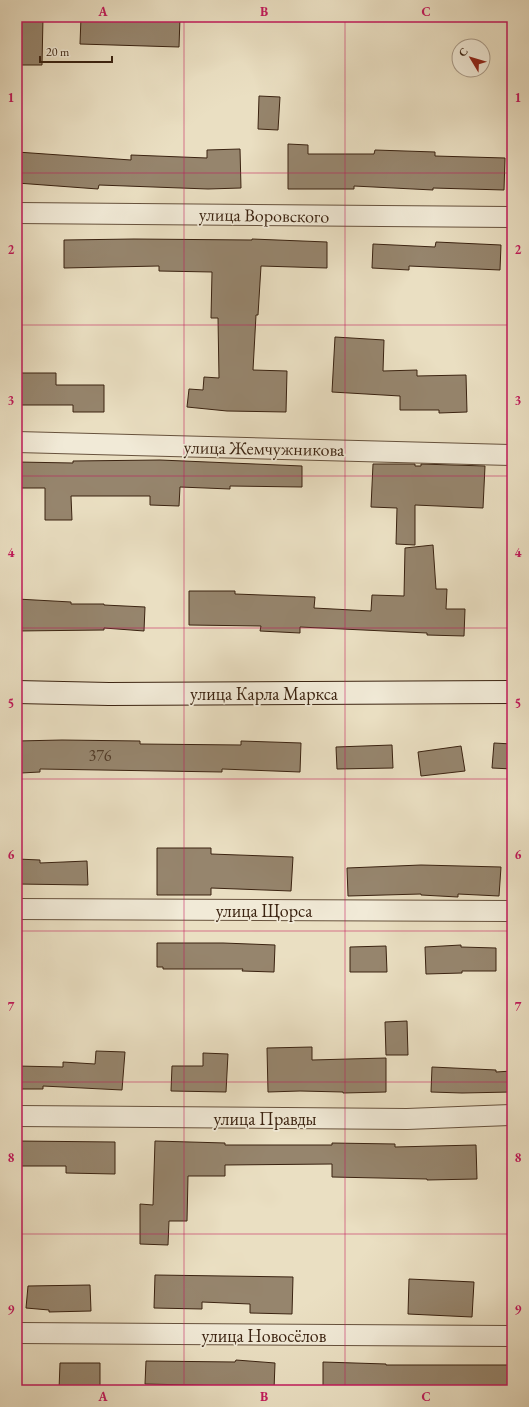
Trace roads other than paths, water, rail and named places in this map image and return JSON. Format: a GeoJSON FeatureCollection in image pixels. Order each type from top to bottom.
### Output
{"type":"FeatureCollection","features":[{"type":"Feature","properties":{"kind":"main road","name":"улица Карла Маркса"},"geometry":{"type":"LineString","coordinates":[[17,692],[117,694],[512,692]]}},
{"type":"Feature","properties":{"kind":"street","name":"улица Воровского"},"geometry":{"type":"LineString","coordinates":[[17,213],[512,217]]}},
{"type":"Feature","properties":{"kind":"street","name":"улица Жемчужникова"},"geometry":{"type":"LineString","coordinates":[[17,442],[512,455]]}},
{"type":"Feature","properties":{"kind":"street","name":"улица Щорса"},"geometry":{"type":"LineString","coordinates":[[17,909],[512,911]]}},
{"type":"Feature","properties":{"kind":"street","name":"улица Правды"},"geometry":{"type":"LineString","coordinates":[[17,1116],[407,1118],[512,1115]]}},
{"type":"Feature","properties":{"kind":"street","name":"улица Новосёлов"},"geometry":{"type":"LineString","coordinates":[[17,1334],[512,1336]]}}]}
